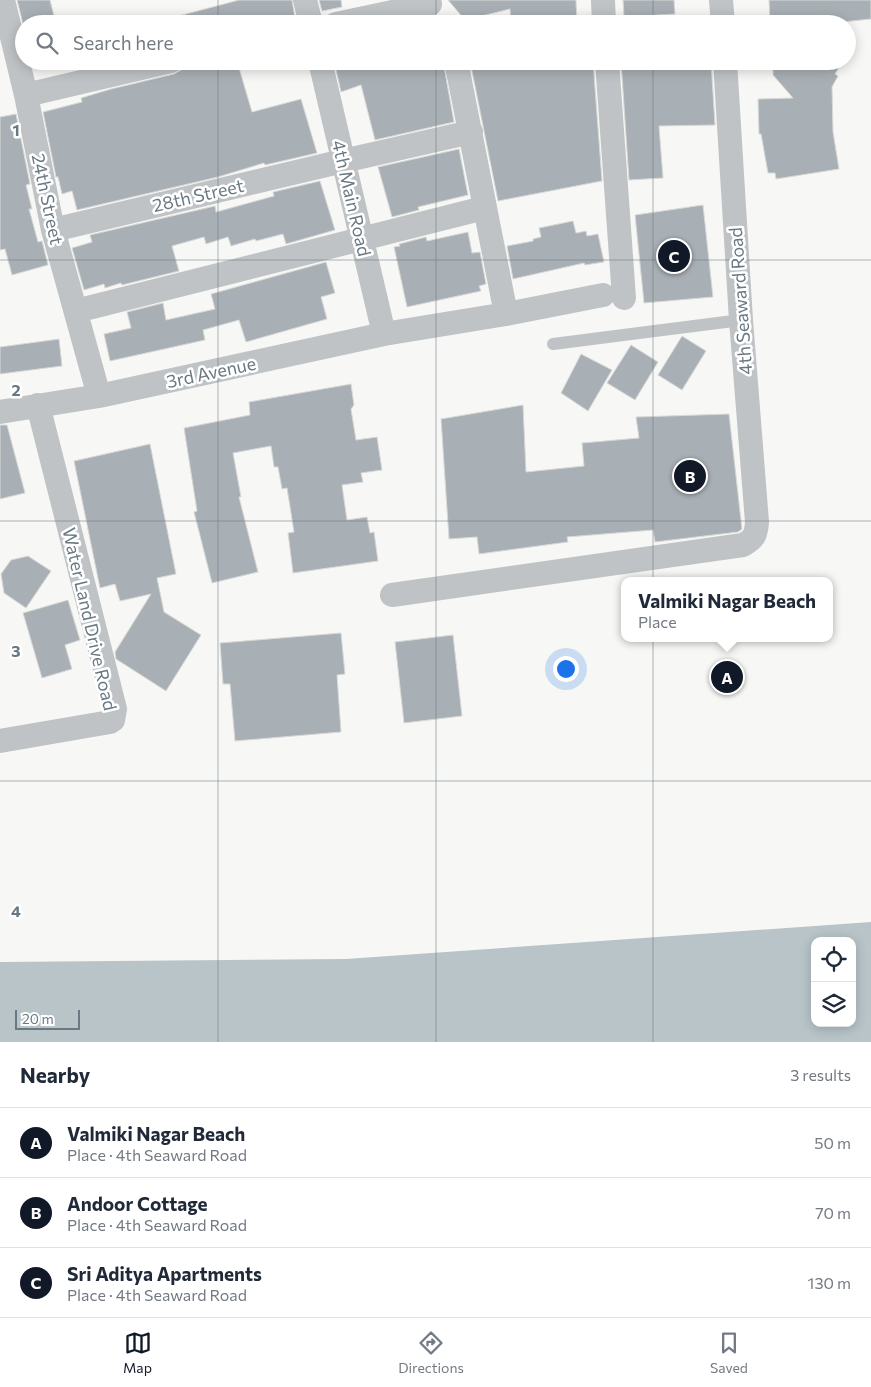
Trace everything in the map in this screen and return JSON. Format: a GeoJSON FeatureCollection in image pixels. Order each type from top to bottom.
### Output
{"type":"FeatureCollection","features":[{"type":"Feature","properties":{"kind":"street","name":"24th Street"},"geometry":{"type":"LineString","coordinates":[[2,0],[15,51]]}},
{"type":"Feature","properties":{"kind":"street"},"geometry":{"type":"LineString","coordinates":[[305,0],[309,15]]}},
{"type":"Feature","properties":{"kind":"street"},"geometry":{"type":"LineString","coordinates":[[603,0],[604,15]]}},
{"type":"Feature","properties":{"kind":"street"},"geometry":{"type":"LineString","coordinates":[[721,0],[722,15]]}},
{"type":"Feature","properties":{"kind":"street"},"geometry":{"type":"LineString","coordinates":[[378,15],[430,4]]}},
{"type":"Feature","properties":{"kind":"street","name":"24th Street"},"geometry":{"type":"LineString","coordinates":[[20,70],[53,230],[98,396]]}},
{"type":"Feature","properties":{"kind":"street"},"geometry":{"type":"LineString","coordinates":[[26,94],[131,70]]}},
{"type":"Feature","properties":{"kind":"street","name":"4th Main Road"},"geometry":{"type":"LineString","coordinates":[[322,70],[384,334]]}},
{"type":"Feature","properties":{"kind":"street"},"geometry":{"type":"LineString","coordinates":[[458,70],[506,314]]}},
{"type":"Feature","properties":{"kind":"street","name":"3rd Avenue"},"geometry":{"type":"LineString","coordinates":[[0,412],[98,396],[384,334],[614,296],[607,70]]}},
{"type":"Feature","properties":{"kind":"street","name":"4th Seaward Road"},"geometry":{"type":"LineString","coordinates":[[392,595],[743,545],[752,540],[756,533],[757,522],[741,320],[726,70]]}},
{"type":"Feature","properties":{"kind":"street","name":"28th Street"},"geometry":{"type":"LineString","coordinates":[[53,230],[343,160],[471,132]]}},
{"type":"Feature","properties":{"kind":"street"},"geometry":{"type":"LineString","coordinates":[[76,312],[484,208]]}},
{"type":"Feature","properties":{"kind":"street","name":"Water Land Drive Road"},"geometry":{"type":"LineString","coordinates":[[0,741],[110,722],[115,716],[115,709],[38,406]]}},
{"type":"Feature","properties":{"kind":"lane"},"geometry":{"type":"LineString","coordinates":[[552,344],[741,320]]}},
{"type":"Feature","properties":{"kind":"shaded area"},"geometry":{"type":"Polygon","coordinates":[[[871,922],[871,1042],[0,1042],[0,962],[346,959],[871,922]]]}},
{"type":"Feature","properties":{"kind":"building"},"geometry":{"type":"Polygon","coordinates":[[[17,0],[50,0],[54,15],[21,15],[17,0]]]}},
{"type":"Feature","properties":{"kind":"building"},"geometry":{"type":"Polygon","coordinates":[[[239,0],[292,0],[294,15],[182,15],[239,0]]]}},
{"type":"Feature","properties":{"kind":"building"},"geometry":{"type":"Polygon","coordinates":[[[319,0],[341,0],[342,7],[322,11],[319,0]]]}},
{"type":"Feature","properties":{"kind":"building"},"geometry":{"type":"Polygon","coordinates":[[[448,0],[576,0],[577,15],[510,15],[510,9],[485,15],[461,15],[448,0]]]}},
{"type":"Feature","properties":{"kind":"building"},"geometry":{"type":"Polygon","coordinates":[[[623,0],[674,0],[675,14],[624,15],[623,0]]]}},
{"type":"Feature","properties":{"kind":"building"},"geometry":{"type":"Polygon","coordinates":[[[769,0],[871,0],[871,19],[856,21],[856,15],[770,15],[769,0]]]}},
{"type":"Feature","properties":{"kind":"building"},"geometry":{"type":"Polygon","coordinates":[[[181,70],[240,70],[252,112],[301,99],[317,153],[265,165],[264,163],[218,177],[77,210],[72,191],[62,194],[58,177],[56,177],[43,112],[82,102],[81,98],[111,89],[174,74],[181,70]]]}},
{"type":"Feature","properties":{"kind":"building"},"geometry":{"type":"Polygon","coordinates":[[[336,70],[445,70],[454,122],[375,140],[361,85],[341,92],[336,70]]]}},
{"type":"Feature","properties":{"kind":"building"},"geometry":{"type":"Polygon","coordinates":[[[472,70],[594,70],[602,181],[498,201],[472,70]]]}},
{"type":"Feature","properties":{"kind":"building"},"geometry":{"type":"Polygon","coordinates":[[[622,70],[712,70],[715,125],[659,126],[663,178],[629,180],[622,70]]]}},
{"type":"Feature","properties":{"kind":"building"},"geometry":{"type":"Polygon","coordinates":[[[773,70],[837,70],[835,74],[838,76],[832,87],[833,132],[839,169],[776,179],[775,173],[768,173],[761,134],[759,134],[758,99],[793,98],[773,75],[773,70]]]}},
{"type":"Feature","properties":{"kind":"building"},"geometry":{"type":"Polygon","coordinates":[[[16,114],[30,184],[26,185],[32,209],[29,209],[38,242],[42,241],[48,265],[12,275],[5,249],[0,250],[0,117],[16,114]]]}},
{"type":"Feature","properties":{"kind":"building"},"geometry":{"type":"Polygon","coordinates":[[[459,149],[468,195],[418,207],[419,210],[392,217],[378,167],[459,149]]]}},
{"type":"Feature","properties":{"kind":"building"},"geometry":{"type":"Polygon","coordinates":[[[320,181],[335,230],[286,244],[283,234],[231,246],[228,237],[206,244],[204,237],[172,246],[179,271],[122,285],[121,283],[105,288],[104,284],[84,290],[72,248],[92,242],[90,235],[215,206],[216,212],[274,196],[273,192],[320,181]]]}},
{"type":"Feature","properties":{"kind":"building"},"geometry":{"type":"Polygon","coordinates":[[[703,205],[713,297],[644,303],[635,215],[703,205]]]}},
{"type":"Feature","properties":{"kind":"building"},"geometry":{"type":"Polygon","coordinates":[[[573,221],[576,233],[586,231],[587,236],[598,234],[604,262],[585,265],[584,263],[513,279],[507,246],[533,241],[533,239],[541,237],[539,228],[573,221]]]}},
{"type":"Feature","properties":{"kind":"building"},"geometry":{"type":"Polygon","coordinates":[[[468,232],[472,253],[480,252],[486,284],[479,286],[481,291],[407,307],[394,247],[426,237],[427,241],[468,232]]]}},
{"type":"Feature","properties":{"kind":"building"},"geometry":{"type":"Polygon","coordinates":[[[326,262],[335,293],[321,297],[327,319],[246,342],[239,320],[203,330],[205,340],[110,361],[104,334],[131,328],[127,312],[163,303],[166,320],[215,309],[211,294],[326,262]]]}},
{"type":"Feature","properties":{"kind":"building"},"geometry":{"type":"Polygon","coordinates":[[[682,336],[706,351],[682,390],[658,375],[682,336]]]}},
{"type":"Feature","properties":{"kind":"building"},"geometry":{"type":"Polygon","coordinates":[[[59,339],[62,366],[0,374],[0,347],[59,339]]]}},
{"type":"Feature","properties":{"kind":"building"},"geometry":{"type":"Polygon","coordinates":[[[631,345],[658,362],[635,400],[607,383],[631,345]]]}},
{"type":"Feature","properties":{"kind":"building"},"geometry":{"type":"Polygon","coordinates":[[[581,354],[612,370],[588,411],[561,393],[581,354]]]}},
{"type":"Feature","properties":{"kind":"building"},"geometry":{"type":"Polygon","coordinates":[[[351,384],[354,405],[351,409],[356,440],[377,437],[382,470],[361,473],[363,482],[342,485],[347,520],[367,517],[370,533],[374,532],[378,561],[293,573],[288,533],[294,532],[287,488],[282,489],[278,467],[274,467],[271,446],[233,453],[241,497],[239,497],[258,572],[212,583],[194,512],[197,511],[184,428],[250,415],[249,402],[351,384]]]}},
{"type":"Feature","properties":{"kind":"building"},"geometry":{"type":"Polygon","coordinates":[[[523,405],[526,472],[584,466],[582,443],[639,438],[636,417],[729,414],[742,529],[738,532],[655,542],[653,530],[567,537],[568,542],[479,554],[477,537],[449,539],[441,419],[523,405]]]}},
{"type":"Feature","properties":{"kind":"building"},"geometry":{"type":"Polygon","coordinates":[[[0,425],[7,425],[25,493],[0,499],[0,425]]]}},
{"type":"Feature","properties":{"kind":"building"},"geometry":{"type":"Polygon","coordinates":[[[150,444],[176,574],[157,578],[164,612],[201,635],[166,691],[116,659],[115,652],[151,594],[120,601],[115,584],[100,588],[74,461],[150,444]]]}},
{"type":"Feature","properties":{"kind":"building"},"geometry":{"type":"Polygon","coordinates":[[[28,556],[51,571],[26,608],[4,593],[1,574],[11,560],[28,556]]]}},
{"type":"Feature","properties":{"kind":"building"},"geometry":{"type":"Polygon","coordinates":[[[68,600],[80,640],[65,645],[72,669],[42,678],[23,613],[68,600]]]}},
{"type":"Feature","properties":{"kind":"building"},"geometry":{"type":"Polygon","coordinates":[[[341,633],[345,674],[337,675],[341,732],[235,741],[230,684],[223,684],[220,643],[341,633]]]}},
{"type":"Feature","properties":{"kind":"building"},"geometry":{"type":"Polygon","coordinates":[[[453,635],[462,716],[404,723],[395,642],[453,635]]]}},
{"type":"Feature","properties":{"kind":"place","name":"Sri Aditya Apartments"},"geometry":{"type":"Point","coordinates":[674,256]}},
{"type":"Feature","properties":{"kind":"place","name":"Andoor Cottage"},"geometry":{"type":"Point","coordinates":[690,476]}},
{"type":"Feature","properties":{"kind":"place","name":"Valmiki Nagar Beach"},"geometry":{"type":"Point","coordinates":[727,677]}}]}
